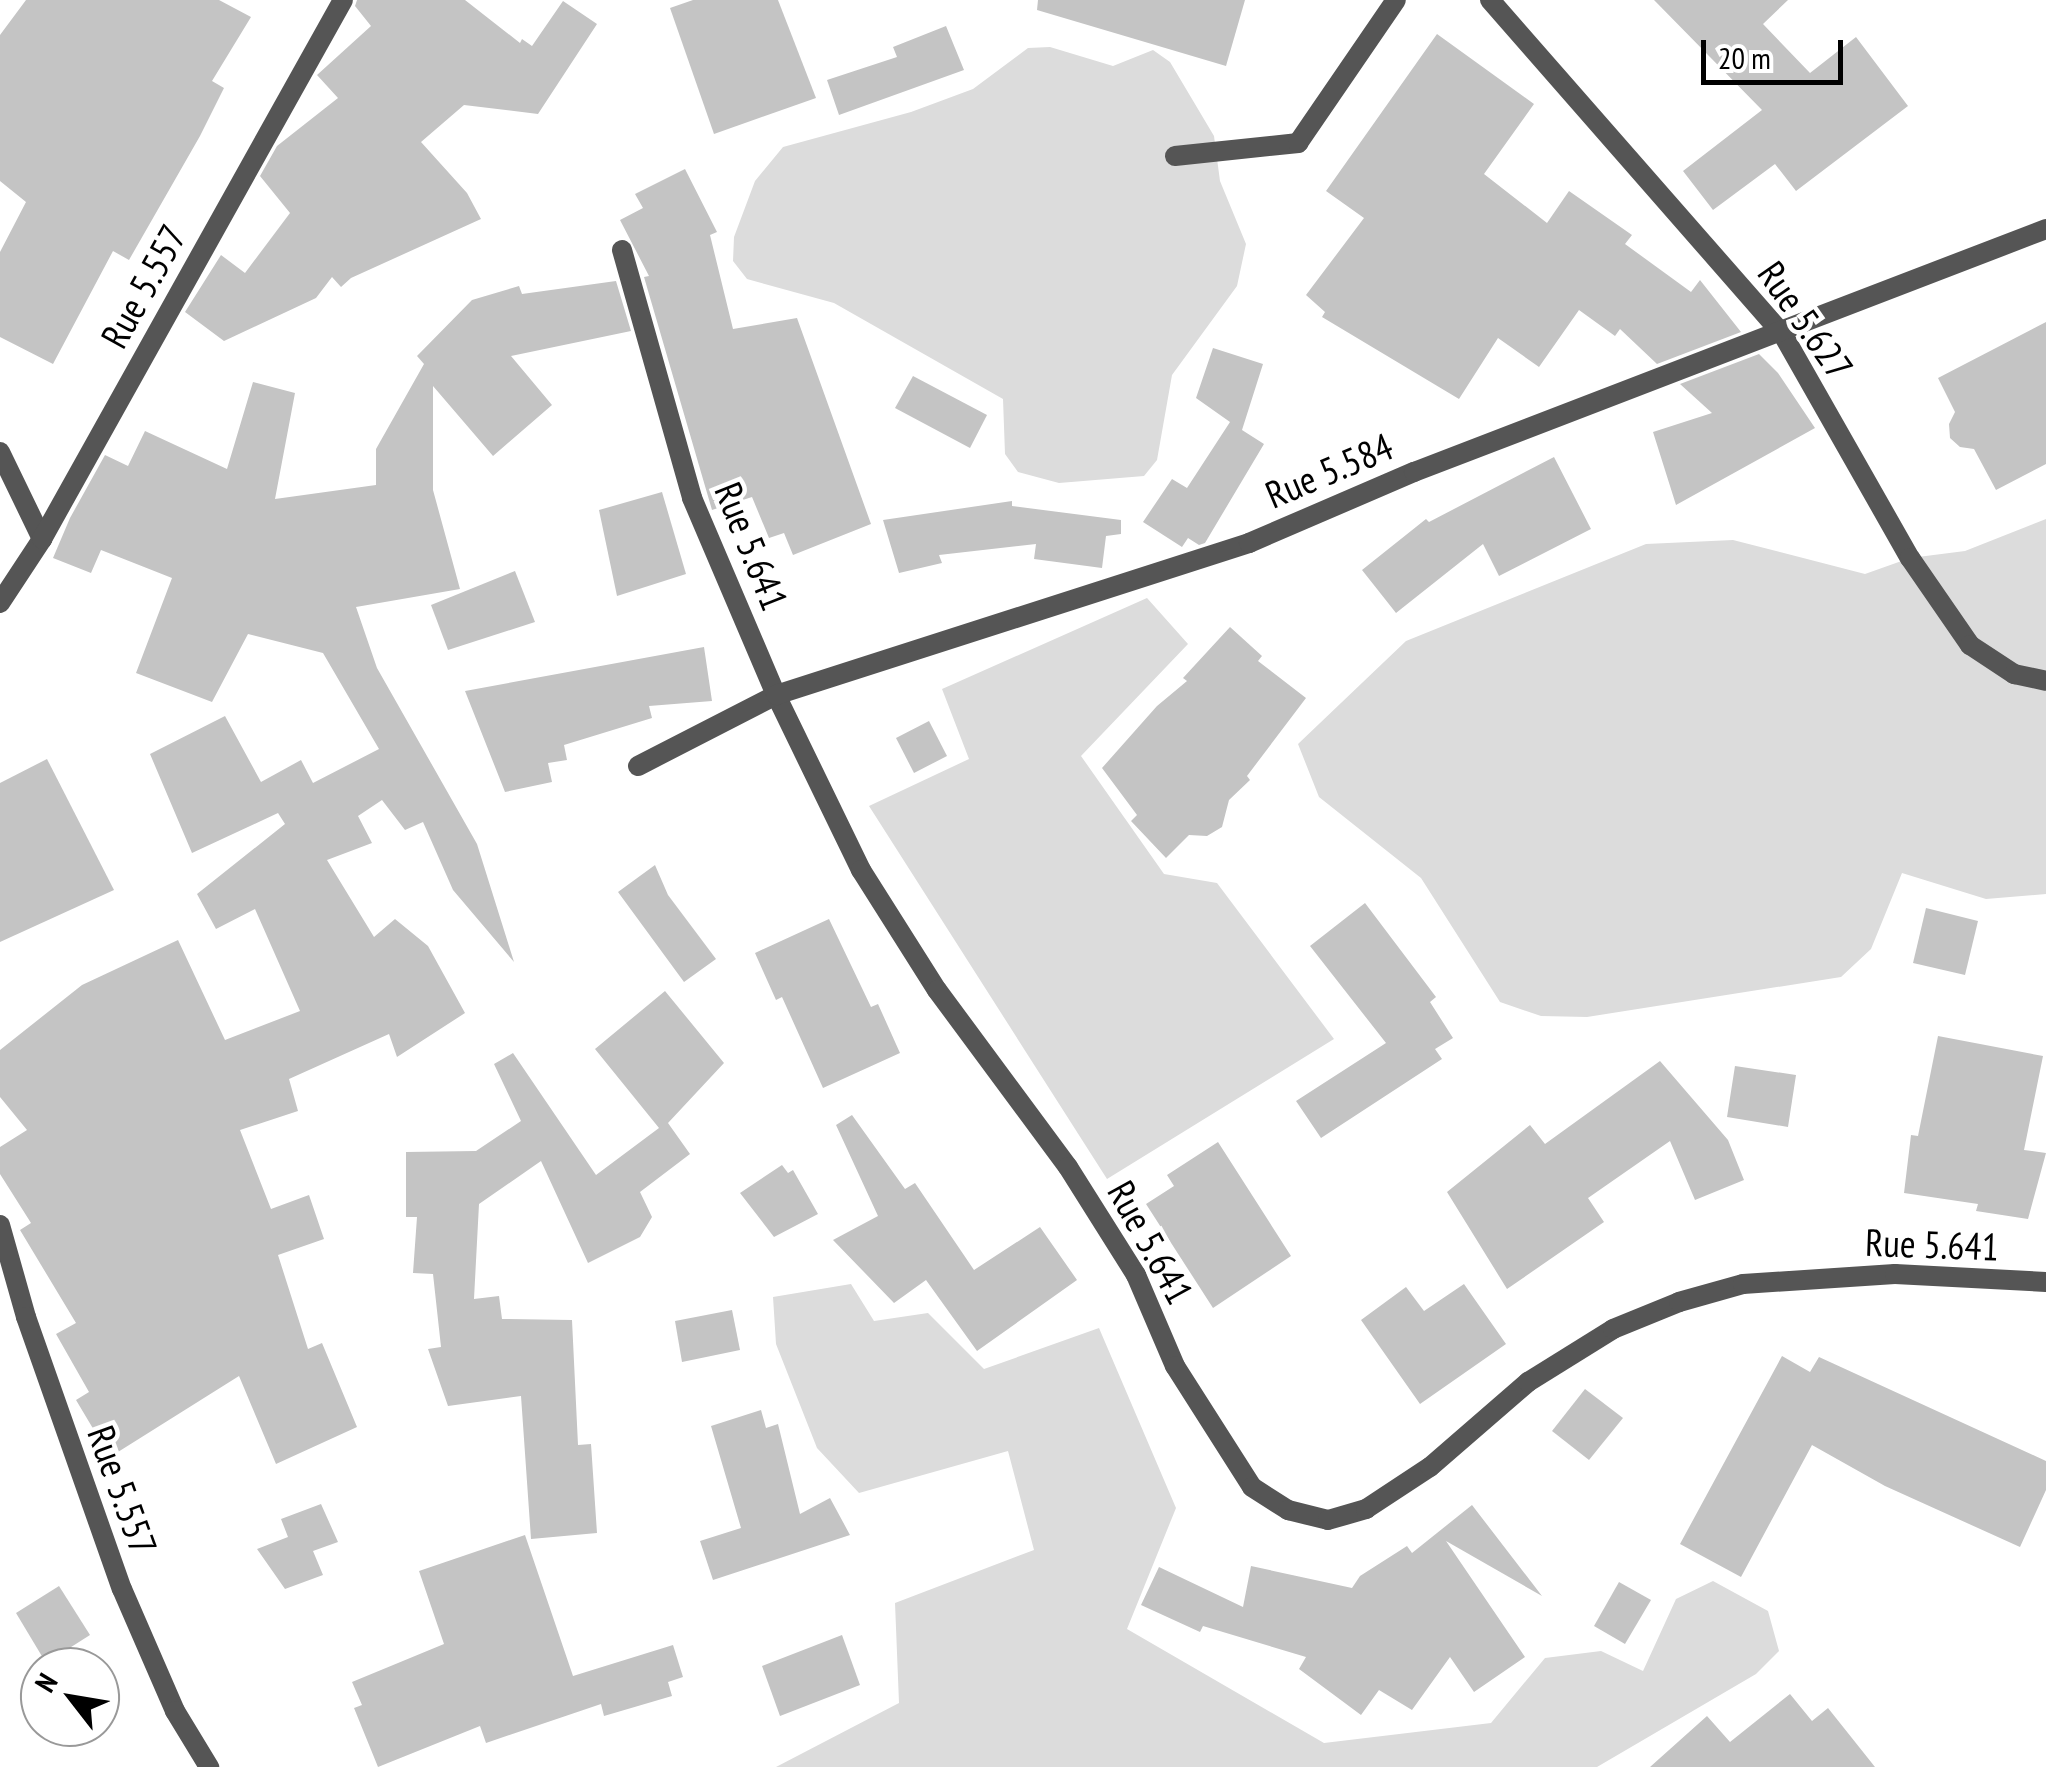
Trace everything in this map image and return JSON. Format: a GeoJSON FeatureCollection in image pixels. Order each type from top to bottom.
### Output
{"type":"FeatureCollection","features":[{"type":"Feature","properties":{"kind":"street","name":"Rue 5.557"},"geometry":{"type":"LineString","coordinates":[[0,603],[42,539],[342,0]]}},
{"type":"Feature","properties":{"kind":"street"},"geometry":{"type":"LineString","coordinates":[[1175,156],[1298,143],[1396,0]]}},
{"type":"Feature","properties":{"kind":"street","name":"Rue 5.627"},"geometry":{"type":"LineString","coordinates":[[1490,0],[1782,333],[1910,558],[1970,644],[2014,674],[2046,681]]}},
{"type":"Feature","properties":{"kind":"street","name":"Rue 5.584"},"geometry":{"type":"LineString","coordinates":[[638,766],[776,696],[1248,543],[1414,472],[2046,228]]}},
{"type":"Feature","properties":{"kind":"street","name":"Rue 5.641"},"geometry":{"type":"LineString","coordinates":[[622,250],[692,498],[776,696],[870,885],[937,990],[1088,1198],[1136,1275],[1175,1366],[1252,1487],[1288,1510],[1328,1520],[1366,1509],[1430,1466],[1528,1382],[1613,1329],[1679,1302],[1744,1284],[1894,1274],[2046,1282]]}},
{"type":"Feature","properties":{"kind":"street"},"geometry":{"type":"LineString","coordinates":[[0,452],[42,539]]}},
{"type":"Feature","properties":{"kind":"street","name":"Rue 5.557"},"geometry":{"type":"LineString","coordinates":[[0,1225],[26,1317],[122,1589],[175,1711],[209,1767]]}},
{"type":"Feature","properties":{"kind":"shaded area"},"geometry":{"type":"Polygon","coordinates":[[[1050,47],[1113,66],[1153,50],[1170,62],[1214,136],[1220,181],[1246,244],[1237,286],[1172,375],[1157,460],[1144,476],[1059,483],[1018,472],[1005,454],[1003,399],[834,303],[747,279],[733,261],[734,237],[755,181],[783,147],[911,112],[973,89],[1028,48],[1050,47]]]}},
{"type":"Feature","properties":{"kind":"shaded area"},"geometry":{"type":"Polygon","coordinates":[[[2046,519],[2046,894],[1986,899],[1902,873],[1871,949],[1841,977],[1587,1017],[1541,1016],[1500,1002],[1421,878],[1319,797],[1298,744],[1406,641],[1646,544],[1733,540],[1865,574],[1910,558],[1965,551],[2046,519]]]}},
{"type":"Feature","properties":{"kind":"shaded area"},"geometry":{"type":"Polygon","coordinates":[[[1147,598],[1188,644],[1081,756],[1164,874],[1217,883],[1334,1039],[1107,1179],[869,806],[969,759],[942,689],[1147,598]]]}},
{"type":"Feature","properties":{"kind":"shaded area"},"geometry":{"type":"Polygon","coordinates":[[[851,1284],[874,1321],[928,1313],[984,1369],[1099,1328],[1176,1508],[1127,1629],[1324,1743],[1491,1723],[1545,1658],[1601,1651],[1643,1671],[1676,1599],[1713,1581],[1768,1611],[1779,1651],[1756,1674],[1597,1767],[776,1767],[899,1703],[895,1603],[1034,1550],[1008,1451],[859,1493],[817,1448],[776,1344],[773,1297],[851,1284]]]}},
{"type":"Feature","properties":{"kind":"building"},"geometry":{"type":"Polygon","coordinates":[[[26,0],[219,0],[251,17],[212,81],[224,88],[200,136],[129,260],[113,251],[53,364],[0,337],[0,252],[26,202],[0,181],[0,35],[26,0]]]}},
{"type":"Feature","properties":{"kind":"building"},"geometry":{"type":"Polygon","coordinates":[[[357,0],[465,0],[520,43],[522,39],[532,46],[563,1],[597,24],[538,114],[464,105],[421,142],[467,193],[481,219],[351,278],[341,287],[332,277],[316,298],[224,341],[185,312],[221,255],[245,273],[290,213],[260,176],[277,146],[338,98],[317,75],[371,26],[355,6],[357,0]]]}},
{"type":"Feature","properties":{"kind":"building"},"geometry":{"type":"Polygon","coordinates":[[[693,0],[778,0],[816,98],[714,134],[670,8],[693,0]]]}},
{"type":"Feature","properties":{"kind":"building"},"geometry":{"type":"Polygon","coordinates":[[[1038,0],[1245,0],[1226,66],[1037,10],[1038,0]]]}},
{"type":"Feature","properties":{"kind":"building"},"geometry":{"type":"Polygon","coordinates":[[[1654,0],[1788,0],[1763,24],[1810,73],[1856,37],[1908,106],[1796,191],[1775,164],[1713,210],[1683,171],[1762,110],[1654,0]]]}},
{"type":"Feature","properties":{"kind":"building"},"geometry":{"type":"Polygon","coordinates":[[[946,26],[964,70],[839,115],[827,80],[897,57],[893,47],[946,26]]]}},
{"type":"Feature","properties":{"kind":"building"},"geometry":{"type":"Polygon","coordinates":[[[1437,34],[1534,104],[1484,174],[1547,223],[1569,191],[1632,235],[1625,244],[1691,292],[1700,280],[1741,332],[1657,364],[1620,329],[1615,336],[1579,310],[1539,367],[1498,338],[1459,399],[1322,317],[1325,312],[1306,295],[1364,218],[1326,191],[1437,34]]]}},
{"type":"Feature","properties":{"kind":"building"},"geometry":{"type":"Polygon","coordinates":[[[685,169],[717,232],[710,235],[733,329],[797,318],[871,524],[793,555],[784,533],[769,538],[752,497],[712,510],[644,277],[649,276],[620,220],[643,208],[635,194],[685,169]]]}},
{"type":"Feature","properties":{"kind":"building"},"geometry":{"type":"Polygon","coordinates":[[[616,281],[631,331],[511,356],[552,405],[493,456],[433,386],[433,490],[460,589],[356,607],[377,668],[477,844],[514,962],[453,890],[423,822],[405,830],[382,800],[358,816],[372,843],[327,860],[374,937],[395,919],[428,946],[465,1013],[397,1057],[389,1034],[289,1079],[298,1111],[240,1130],[271,1209],[309,1195],[324,1239],[278,1255],[308,1349],[322,1343],[357,1427],[276,1464],[239,1376],[110,1457],[76,1400],[89,1392],[56,1334],[76,1323],[20,1230],[31,1223],[0,1174],[0,1147],[27,1130],[0,1097],[0,1050],[82,985],[178,940],[225,1040],[300,1011],[255,909],[216,929],[197,894],[285,824],[278,813],[192,853],[150,754],[225,716],[261,782],[301,760],[313,783],[379,749],[323,653],[248,634],[212,702],[136,673],[172,578],[101,550],[91,573],[53,558],[70,518],[105,455],[128,466],[145,431],[227,469],[253,382],[295,393],[275,499],[376,485],[376,449],[424,364],[417,356],[472,300],[519,286],[522,294],[616,281]]]}},
{"type":"Feature","properties":{"kind":"building"},"geometry":{"type":"Polygon","coordinates":[[[2046,322],[2046,464],[1996,490],[1974,449],[1960,447],[1950,438],[1949,424],[1955,412],[1938,378],[2046,322]]]}},
{"type":"Feature","properties":{"kind":"building"},"geometry":{"type":"Polygon","coordinates":[[[1213,348],[1263,364],[1242,430],[1264,444],[1205,543],[1199,545],[1188,538],[1182,547],[1143,522],[1172,479],[1187,488],[1230,422],[1196,398],[1213,348]]]}},
{"type":"Feature","properties":{"kind":"building"},"geometry":{"type":"Polygon","coordinates":[[[1759,354],[1778,373],[1815,428],[1676,505],[1653,432],[1712,413],[1680,384],[1759,354]]]}},
{"type":"Feature","properties":{"kind":"building"},"geometry":{"type":"Polygon","coordinates":[[[913,376],[987,415],[970,448],[895,408],[913,376]]]}},
{"type":"Feature","properties":{"kind":"building"},"geometry":{"type":"Polygon","coordinates":[[[1554,457],[1591,529],[1499,576],[1483,544],[1396,613],[1362,570],[1426,519],[1429,522],[1554,457]]]}},
{"type":"Feature","properties":{"kind":"building"},"geometry":{"type":"Polygon","coordinates":[[[662,492],[686,574],[617,596],[599,510],[662,492]]]}},
{"type":"Feature","properties":{"kind":"building"},"geometry":{"type":"Polygon","coordinates":[[[1012,501],[1012,506],[1121,520],[1121,534],[1106,536],[1102,568],[1034,559],[1036,544],[939,555],[942,563],[899,573],[883,520],[1012,501]]]}},
{"type":"Feature","properties":{"kind":"building"},"geometry":{"type":"Polygon","coordinates":[[[515,571],[535,622],[448,650],[431,605],[515,571]]]}},
{"type":"Feature","properties":{"kind":"building"},"geometry":{"type":"Polygon","coordinates":[[[1230,627],[1262,656],[1258,661],[1306,698],[1247,776],[1250,780],[1229,800],[1222,827],[1207,836],[1189,835],[1166,858],[1131,821],[1137,815],[1102,768],[1157,706],[1187,681],[1183,678],[1230,627]]]}},
{"type":"Feature","properties":{"kind":"building"},"geometry":{"type":"Polygon","coordinates":[[[704,647],[712,701],[649,706],[652,718],[564,745],[567,760],[548,763],[552,782],[505,792],[465,691],[704,647]]]}},
{"type":"Feature","properties":{"kind":"building"},"geometry":{"type":"Polygon","coordinates":[[[929,721],[947,756],[914,773],[896,738],[929,721]]]}},
{"type":"Feature","properties":{"kind":"building"},"geometry":{"type":"Polygon","coordinates":[[[47,759],[114,890],[0,942],[0,783],[47,759]]]}},
{"type":"Feature","properties":{"kind":"building"},"geometry":{"type":"Polygon","coordinates":[[[655,865],[668,895],[716,959],[684,982],[618,892],[655,865]]]}},
{"type":"Feature","properties":{"kind":"building"},"geometry":{"type":"Polygon","coordinates":[[[1365,903],[1436,997],[1430,1002],[1453,1038],[1435,1049],[1442,1059],[1321,1138],[1296,1101],[1386,1043],[1310,946],[1365,903]]]}},
{"type":"Feature","properties":{"kind":"building"},"geometry":{"type":"Polygon","coordinates":[[[1926,908],[1978,921],[1965,975],[1913,963],[1926,908]]]}},
{"type":"Feature","properties":{"kind":"building"},"geometry":{"type":"Polygon","coordinates":[[[829,919],[871,1007],[878,1004],[900,1053],[823,1088],[782,997],[776,1000],[755,953],[829,919]]]}},
{"type":"Feature","properties":{"kind":"building"},"geometry":{"type":"Polygon","coordinates":[[[665,991],[724,1063],[668,1123],[690,1154],[640,1192],[652,1217],[640,1237],[588,1263],[541,1161],[479,1204],[474,1299],[499,1296],[502,1319],[572,1320],[578,1445],[591,1444],[597,1533],[531,1539],[521,1396],[448,1406],[428,1349],[441,1347],[433,1274],[413,1273],[417,1217],[406,1217],[406,1152],[476,1151],[521,1121],[494,1064],[513,1053],[596,1175],[659,1128],[595,1049],[665,991]]]}},
{"type":"Feature","properties":{"kind":"building"},"geometry":{"type":"Polygon","coordinates":[[[1938,1036],[2043,1056],[2024,1150],[2046,1153],[2028,1219],[1976,1211],[1978,1204],[1904,1193],[1911,1135],[1918,1136],[1938,1036]]]}},
{"type":"Feature","properties":{"kind":"building"},"geometry":{"type":"Polygon","coordinates":[[[1660,1061],[1728,1140],[1744,1180],[1695,1200],[1670,1141],[1588,1198],[1604,1222],[1507,1289],[1447,1192],[1530,1125],[1545,1144],[1660,1061]]]}},
{"type":"Feature","properties":{"kind":"building"},"geometry":{"type":"Polygon","coordinates":[[[1735,1066],[1796,1075],[1788,1127],[1727,1117],[1735,1066]]]}},
{"type":"Feature","properties":{"kind":"building"},"geometry":{"type":"Polygon","coordinates":[[[852,1115],[905,1189],[915,1183],[974,1270],[1040,1227],[1077,1280],[977,1351],[926,1280],[894,1303],[833,1240],[878,1216],[836,1125],[852,1115]]]}},
{"type":"Feature","properties":{"kind":"building"},"geometry":{"type":"Polygon","coordinates":[[[1218,1142],[1291,1256],[1213,1308],[1146,1204],[1174,1186],[1167,1175],[1218,1142]]]}},
{"type":"Feature","properties":{"kind":"building"},"geometry":{"type":"Polygon","coordinates":[[[782,1165],[788,1173],[793,1170],[818,1214],[774,1237],[740,1193],[782,1165]]]}},
{"type":"Feature","properties":{"kind":"building"},"geometry":{"type":"Polygon","coordinates":[[[1464,1284],[1506,1344],[1420,1404],[1361,1320],[1406,1287],[1424,1311],[1464,1284]]]}},
{"type":"Feature","properties":{"kind":"building"},"geometry":{"type":"Polygon","coordinates":[[[732,1310],[740,1350],[682,1362],[675,1321],[732,1310]]]}},
{"type":"Feature","properties":{"kind":"building"},"geometry":{"type":"Polygon","coordinates":[[[1782,1356],[1810,1372],[1819,1357],[2046,1461],[2046,1490],[2020,1547],[1885,1486],[1812,1445],[1741,1577],[1680,1544],[1782,1356]]]}},
{"type":"Feature","properties":{"kind":"building"},"geometry":{"type":"Polygon","coordinates":[[[1585,1389],[1623,1418],[1589,1460],[1552,1431],[1585,1389]]]}},
{"type":"Feature","properties":{"kind":"building"},"geometry":{"type":"Polygon","coordinates":[[[761,1410],[766,1428],[778,1424],[800,1514],[830,1498],[850,1535],[713,1580],[700,1541],[741,1528],[711,1426],[761,1410]]]}},
{"type":"Feature","properties":{"kind":"building"},"geometry":{"type":"Polygon","coordinates":[[[321,1504],[338,1542],[313,1551],[323,1575],[285,1589],[257,1549],[288,1537],[281,1519],[321,1504]]]}},
{"type":"Feature","properties":{"kind":"building"},"geometry":{"type":"Polygon","coordinates":[[[1472,1505],[1542,1596],[1446,1541],[1525,1657],[1474,1692],[1450,1657],[1412,1710],[1379,1690],[1361,1715],[1299,1669],[1306,1657],[1203,1626],[1200,1632],[1141,1605],[1159,1567],[1243,1607],[1251,1566],[1352,1588],[1360,1576],[1407,1546],[1412,1553],[1472,1505]]]}},
{"type":"Feature","properties":{"kind":"building"},"geometry":{"type":"Polygon","coordinates":[[[525,1535],[573,1676],[673,1645],[683,1677],[668,1682],[672,1696],[604,1716],[601,1704],[486,1743],[480,1726],[378,1767],[354,1708],[362,1705],[352,1682],[444,1644],[419,1571],[525,1535]]]}},
{"type":"Feature","properties":{"kind":"building"},"geometry":{"type":"Polygon","coordinates":[[[1619,1582],[1651,1600],[1625,1644],[1594,1626],[1619,1582]]]}},
{"type":"Feature","properties":{"kind":"building"},"geometry":{"type":"Polygon","coordinates":[[[59,1586],[90,1635],[71,1647],[36,1647],[16,1613],[59,1586]]]}},
{"type":"Feature","properties":{"kind":"building"},"geometry":{"type":"Polygon","coordinates":[[[842,1635],[860,1685],[780,1716],[762,1666],[842,1635]]]}},
{"type":"Feature","properties":{"kind":"building"},"geometry":{"type":"Polygon","coordinates":[[[1790,1694],[1812,1721],[1828,1708],[1875,1767],[1650,1767],[1707,1716],[1730,1742],[1790,1694]]]}}]}
